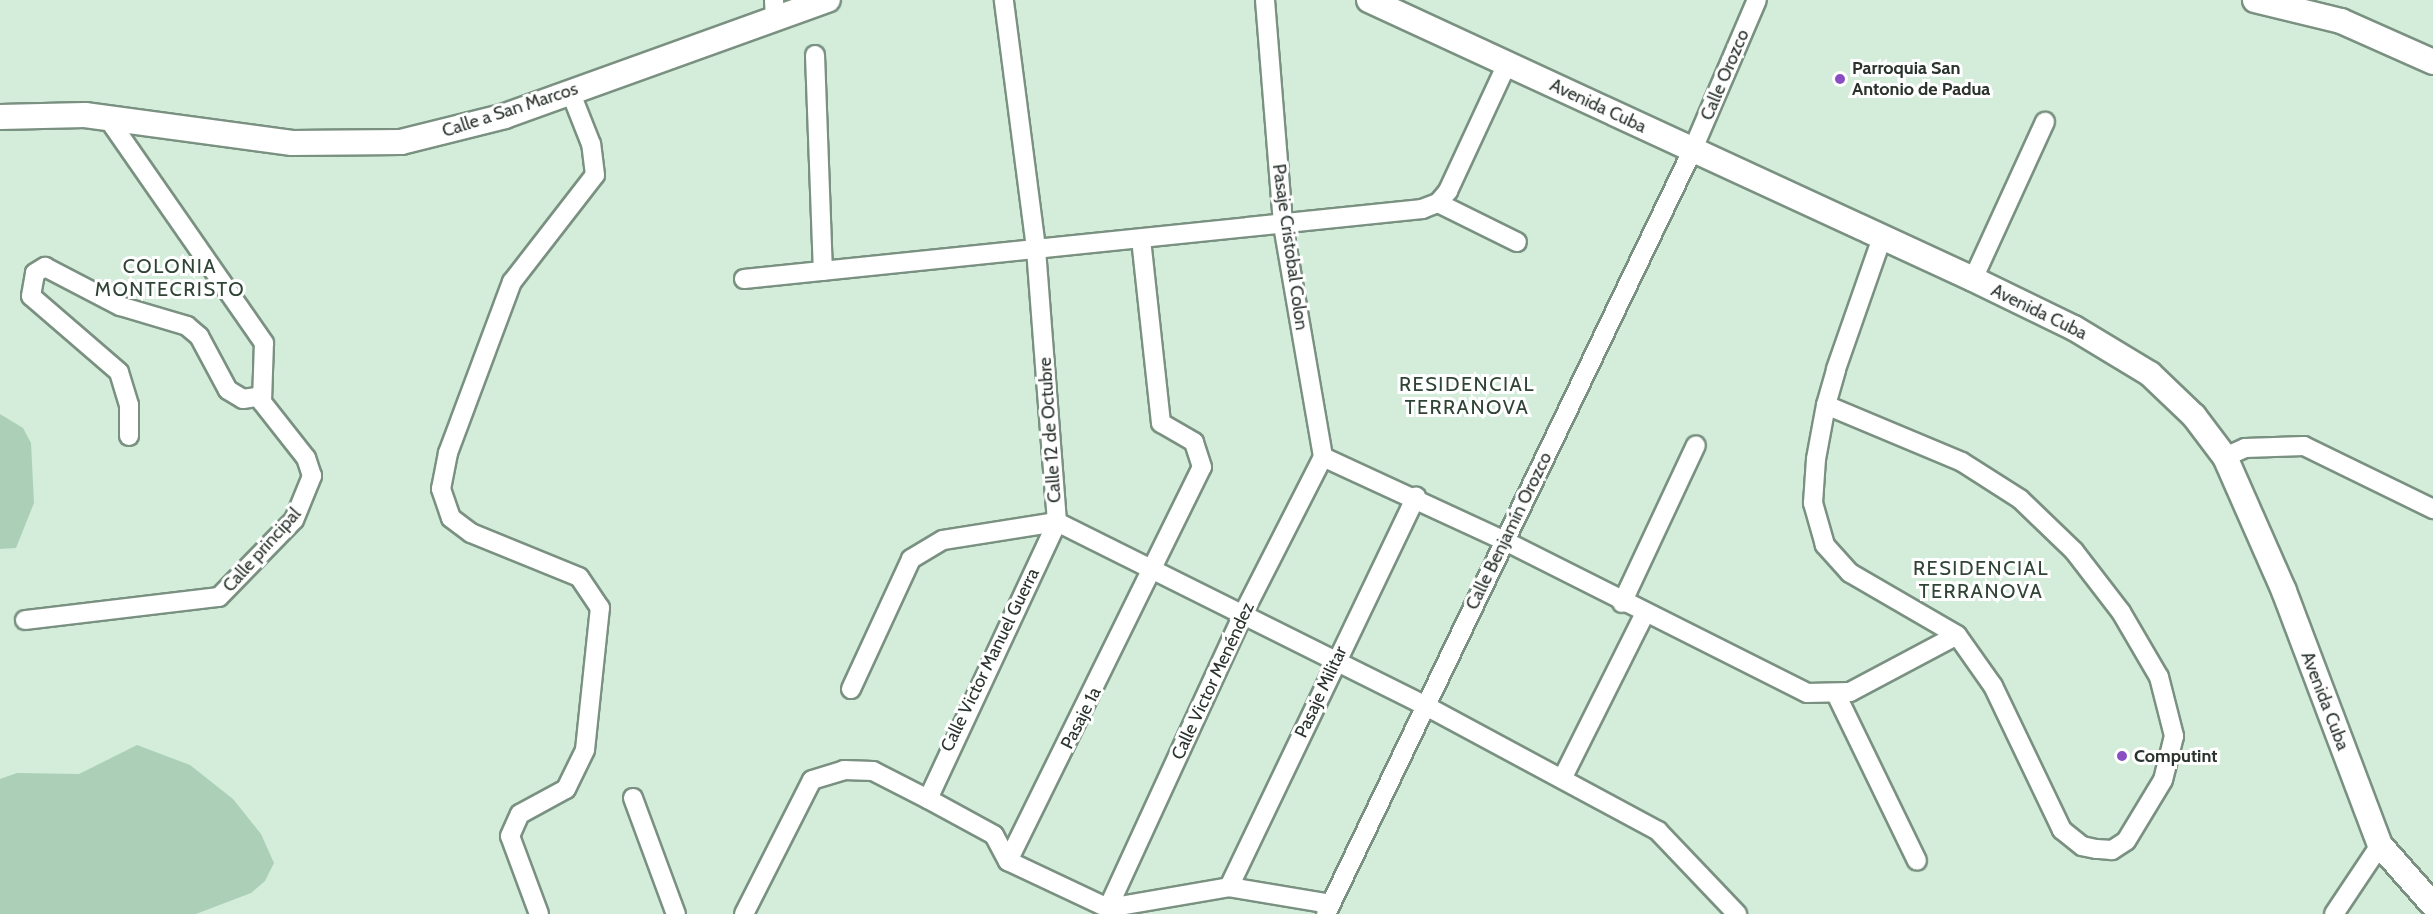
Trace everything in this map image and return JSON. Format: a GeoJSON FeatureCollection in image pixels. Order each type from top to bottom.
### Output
{"type":"FeatureCollection","features":[{"type":"Feature","properties":{"kind":"main road","name":"Calle a San Marcos"},"geometry":{"type":"LineString","coordinates":[[0,117],[52,113],[292,143],[401,142],[460,129],[570,91],[774,8],[828,0]]}},
{"type":"Feature","properties":{"kind":"main road","name":"Avenida Cuba"},"geometry":{"type":"LineString","coordinates":[[1369,0],[1973,279],[2074,328],[2150,374],[2194,416],[2226,458],[2284,591],[2380,845],[2433,905]]}},
{"type":"Feature","properties":{"kind":"main road"},"geometry":{"type":"LineString","coordinates":[[1400,0],[1413,20]]}},
{"type":"Feature","properties":{"kind":"main road"},"geometry":{"type":"LineString","coordinates":[[2255,0],[2341,21],[2433,62]]}},
{"type":"Feature","properties":{"kind":"street","name":"Calle 12 de Octubre"},"geometry":{"type":"LineString","coordinates":[[1004,0],[1036,248],[1057,522],[1154,574],[1426,706],[1563,777],[1658,831],[1737,914]]}},
{"type":"Feature","properties":{"kind":"street","name":"Pasaje Cristobal Colon"},"geometry":{"type":"LineString","coordinates":[[1265,0],[1283,225],[1323,457]]}},
{"type":"Feature","properties":{"kind":"street","name":"Calle Orozco"},"geometry":{"type":"LineString","coordinates":[[1693,149],[1757,0]]}},
{"type":"Feature","properties":{"kind":"street"},"geometry":{"type":"LineString","coordinates":[[814,55],[823,271]]}},
{"type":"Feature","properties":{"kind":"street"},"geometry":{"type":"LineString","coordinates":[[1438,203],[1507,64]]}},
{"type":"Feature","properties":{"kind":"street"},"geometry":{"type":"LineString","coordinates":[[540,914],[510,836],[520,814],[566,789],[585,750],[600,608],[579,577],[471,533],[451,518],[441,489],[448,453],[513,282],[595,175],[591,144],[570,91]]}},
{"type":"Feature","properties":{"kind":"street","name":"Calle principal"},"geometry":{"type":"LineString","coordinates":[[25,620],[219,597],[294,520],[308,496],[312,476],[306,458],[270,416],[262,396],[264,343],[109,120]]}},
{"type":"Feature","properties":{"kind":"street"},"geometry":{"type":"LineString","coordinates":[[1973,279],[2046,122]]}},
{"type":"Feature","properties":{"kind":"street","name":"Calle Benjamín Orozco"},"geometry":{"type":"LineString","coordinates":[[1329,909],[1693,149]]}},
{"type":"Feature","properties":{"kind":"street"},"geometry":{"type":"LineString","coordinates":[[744,279],[1283,225],[1438,203],[1517,242]]}},
{"type":"Feature","properties":{"kind":"street"},"geometry":{"type":"LineString","coordinates":[[1826,405],[1962,462],[2020,500],[2074,551],[2121,612],[2159,677],[2174,736],[2163,780],[2126,841],[2112,850],[2096,849],[2082,846],[2062,830],[1993,686],[1957,635],[1850,573],[1825,545],[1813,503],[1826,405],[1882,238]]}},
{"type":"Feature","properties":{"kind":"street","name":"Pasaje 1a"},"geometry":{"type":"LineString","coordinates":[[1008,861],[1154,574],[1202,466],[1194,442],[1161,423],[1141,239]]}},
{"type":"Feature","properties":{"kind":"street"},"geometry":{"type":"LineString","coordinates":[[129,436],[129,405],[119,372],[31,296],[35,273],[45,267],[120,306],[187,326],[199,336],[228,390],[243,399],[262,396]]}},
{"type":"Feature","properties":{"kind":"street"},"geometry":{"type":"LineString","coordinates":[[1622,603],[1696,445]]}},
{"type":"Feature","properties":{"kind":"street"},"geometry":{"type":"LineString","coordinates":[[2226,458],[2246,448],[2304,446],[2433,509]]}},
{"type":"Feature","properties":{"kind":"street"},"geometry":{"type":"LineString","coordinates":[[1323,457],[1416,497],[1505,541],[1644,615],[1807,693],[1837,696],[1957,635]]}},
{"type":"Feature","properties":{"kind":"street","name":"Calle Victor Menéndez"},"geometry":{"type":"LineString","coordinates":[[1108,908],[1242,616],[1323,457]]}},
{"type":"Feature","properties":{"kind":"street","name":"Pasaje Militar"},"geometry":{"type":"LineString","coordinates":[[1229,887],[1416,497]]}},
{"type":"Feature","properties":{"kind":"street"},"geometry":{"type":"LineString","coordinates":[[851,690],[911,559],[943,540],[1057,522]]}},
{"type":"Feature","properties":{"kind":"street","name":"Calle Victor Manuel Guerra"},"geometry":{"type":"LineString","coordinates":[[928,799],[1057,522]]}},
{"type":"Feature","properties":{"kind":"street"},"geometry":{"type":"LineString","coordinates":[[1563,777],[1644,615]]}},
{"type":"Feature","properties":{"kind":"street"},"geometry":{"type":"LineString","coordinates":[[1837,696],[1917,861]]}},
{"type":"Feature","properties":{"kind":"street"},"geometry":{"type":"LineString","coordinates":[[744,914],[812,780],[844,770],[873,771],[928,799],[994,835],[1008,861],[1108,908],[1128,909],[1229,887],[1329,909]]}},
{"type":"Feature","properties":{"kind":"street"},"geometry":{"type":"LineString","coordinates":[[633,798],[676,914]]}},
{"type":"Feature","properties":{"kind":"street"},"geometry":{"type":"LineString","coordinates":[[2334,914],[2380,845]]}},
{"type":"Feature","properties":{"kind":"green space"},"geometry":{"type":"Polygon","coordinates":[[[0,414],[23,428],[31,443],[34,503],[16,548],[0,549],[0,414]]]}},
{"type":"Feature","properties":{"kind":"green space"},"geometry":{"type":"Polygon","coordinates":[[[137,745],[190,765],[233,799],[261,834],[274,863],[265,881],[251,893],[196,914],[0,914],[0,779],[17,773],[79,774],[137,745]]]}},
{"type":"Feature","properties":{"kind":"place","name":"Parroquia San Antonio de Padua"},"geometry":{"type":"Point","coordinates":[1840,79]}},
{"type":"Feature","properties":{"kind":"place","name":"Computint"},"geometry":{"type":"Point","coordinates":[2122,756]}},
{"type":"Feature","properties":{"kind":"district","name":"COLONIA MONTECRISTO"},"geometry":{"type":"Point","coordinates":[170,278]}},
{"type":"Feature","properties":{"kind":"district","name":"RESIDENCIAL TERRANOVA"},"geometry":{"type":"Point","coordinates":[1467,396]}},
{"type":"Feature","properties":{"kind":"district","name":"RESIDENCIAL TERRANOVA"},"geometry":{"type":"Point","coordinates":[1981,580]}}]}
